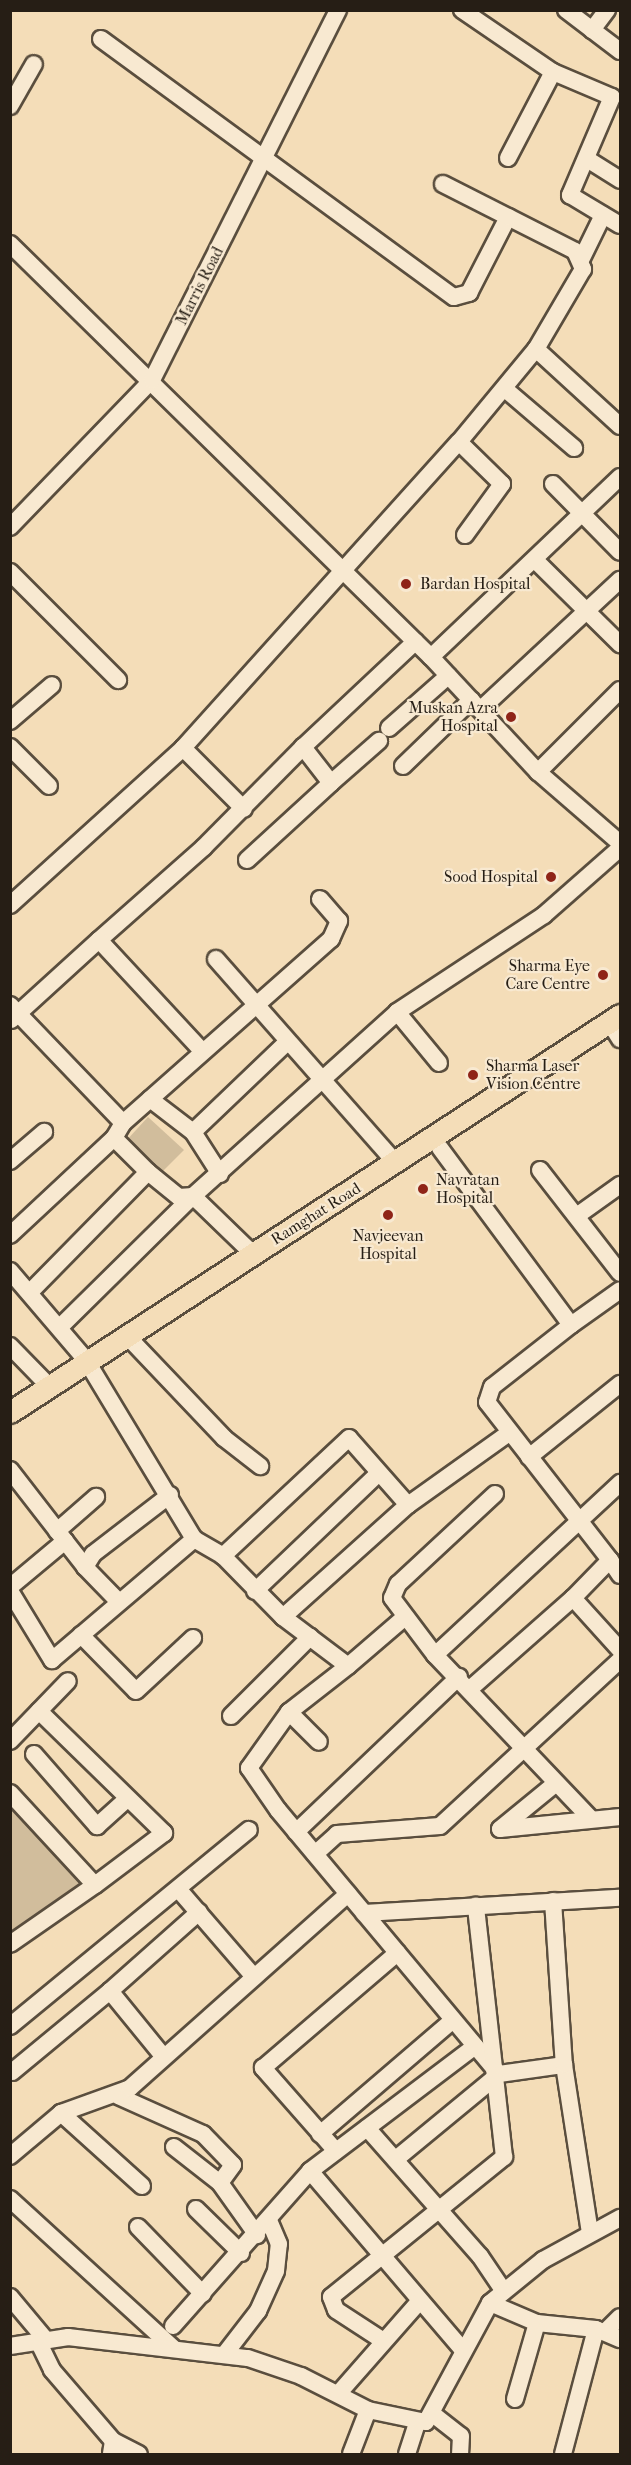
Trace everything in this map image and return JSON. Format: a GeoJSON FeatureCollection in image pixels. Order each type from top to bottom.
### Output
{"type":"FeatureCollection","features":[{"type":"Feature","properties":{"kind":"main road","name":"Ramghat Road"},"geometry":{"type":"LineString","coordinates":[[10,1412],[440,1148],[618,1028]]}},
{"type":"Feature","properties":{"kind":"main road","name":"Ramghat Road"},"geometry":{"type":"LineString","coordinates":[[130,1339],[253,1254],[396,1163],[618,1028]]}},
{"type":"Feature","properties":{"kind":"main road","name":"Ramghat Road"},"geometry":{"type":"LineString","coordinates":[[10,1423],[88,1364]]}},
{"type":"Feature","properties":{"kind":"street","name":"Marris Road"},"geometry":{"type":"LineString","coordinates":[[10,527],[152,380],[265,160],[338,10]]}},
{"type":"Feature","properties":{"kind":"street"},"geometry":{"type":"LineString","coordinates":[[462,10],[554,72],[612,97],[570,195],[621,225]]}},
{"type":"Feature","properties":{"kind":"street"},"geometry":{"type":"LineString","coordinates":[[566,10],[621,51]]}},
{"type":"Feature","properties":{"kind":"street"},"geometry":{"type":"LineString","coordinates":[[592,30],[607,10]]}},
{"type":"Feature","properties":{"kind":"street"},"geometry":{"type":"LineString","coordinates":[[101,39],[454,297],[469,293],[508,217]]}},
{"type":"Feature","properties":{"kind":"street"},"geometry":{"type":"LineString","coordinates":[[10,106],[34,64]]}},
{"type":"Feature","properties":{"kind":"street"},"geometry":{"type":"LineString","coordinates":[[508,158],[554,72]]}},
{"type":"Feature","properties":{"kind":"street"},"geometry":{"type":"LineString","coordinates":[[587,159],[621,180]]}},
{"type":"Feature","properties":{"kind":"street"},"geometry":{"type":"LineString","coordinates":[[443,183],[508,217],[581,260]]}},
{"type":"Feature","properties":{"kind":"street"},"geometry":{"type":"LineString","coordinates":[[10,905],[183,748],[344,573],[505,389],[536,349],[577,282],[581,260],[603,215]]}},
{"type":"Feature","properties":{"kind":"street"},"geometry":{"type":"LineString","coordinates":[[10,244],[152,380],[415,642],[538,772],[621,843]]}},
{"type":"Feature","properties":{"kind":"street"},"geometry":{"type":"LineString","coordinates":[[536,349],[621,426]]}},
{"type":"Feature","properties":{"kind":"street"},"geometry":{"type":"LineString","coordinates":[[505,389],[574,448]]}},
{"type":"Feature","properties":{"kind":"street"},"geometry":{"type":"LineString","coordinates":[[459,442],[502,484],[465,535]]}},
{"type":"Feature","properties":{"kind":"street"},"geometry":{"type":"LineString","coordinates":[[430,657],[621,477]]}},
{"type":"Feature","properties":{"kind":"street"},"geometry":{"type":"LineString","coordinates":[[553,484],[621,552]]}},
{"type":"Feature","properties":{"kind":"street"},"geometry":{"type":"LineString","coordinates":[[535,560],[621,644]]}},
{"type":"Feature","properties":{"kind":"street"},"geometry":{"type":"LineString","coordinates":[[10,572],[118,680]]}},
{"type":"Feature","properties":{"kind":"street"},"geometry":{"type":"LineString","coordinates":[[403,766],[587,612],[621,580]]}},
{"type":"Feature","properties":{"kind":"street"},"geometry":{"type":"LineString","coordinates":[[123,1123],[13,1013],[99,940],[244,809],[303,747],[415,642]]}},
{"type":"Feature","properties":{"kind":"street"},"geometry":{"type":"LineString","coordinates":[[389,728],[448,676]]}},
{"type":"Feature","properties":{"kind":"street"},"geometry":{"type":"LineString","coordinates":[[10,721],[52,685]]}},
{"type":"Feature","properties":{"kind":"street"},"geometry":{"type":"LineString","coordinates":[[538,772],[621,690]]}},
{"type":"Feature","properties":{"kind":"street"},"geometry":{"type":"LineString","coordinates":[[247,860],[379,741]]}},
{"type":"Feature","properties":{"kind":"street"},"geometry":{"type":"LineString","coordinates":[[10,747],[49,786]]}},
{"type":"Feature","properties":{"kind":"street"},"geometry":{"type":"LineString","coordinates":[[303,747],[331,783]]}},
{"type":"Feature","properties":{"kind":"street"},"geometry":{"type":"LineString","coordinates":[[183,748],[244,809]]}},
{"type":"Feature","properties":{"kind":"street"},"geometry":{"type":"LineString","coordinates":[[61,1326],[193,1196],[397,1012],[544,915],[621,848]]}},
{"type":"Feature","properties":{"kind":"street"},"geometry":{"type":"LineString","coordinates":[[10,1235],[114,1138],[123,1123],[202,1051],[255,1008],[340,928],[320,899]]}},
{"type":"Feature","properties":{"kind":"street"},"geometry":{"type":"LineString","coordinates":[[99,940],[202,1051]]}},
{"type":"Feature","properties":{"kind":"street"},"geometry":{"type":"LineString","coordinates":[[216,959],[255,1008],[396,1163]]}},
{"type":"Feature","properties":{"kind":"street"},"geometry":{"type":"LineString","coordinates":[[397,1012],[439,1063]]}},
{"type":"Feature","properties":{"kind":"street"},"geometry":{"type":"LineString","coordinates":[[193,1132],[286,1043]]}},
{"type":"Feature","properties":{"kind":"street"},"geometry":{"type":"LineString","coordinates":[[150,1099],[193,1132],[220,1174]]}},
{"type":"Feature","properties":{"kind":"street"},"geometry":{"type":"LineString","coordinates":[[10,1161],[44,1131]]}},
{"type":"Feature","properties":{"kind":"street"},"geometry":{"type":"LineString","coordinates":[[114,1138],[148,1172],[179,1197],[193,1196],[253,1254]]}},
{"type":"Feature","properties":{"kind":"street"},"geometry":{"type":"LineString","coordinates":[[440,1148],[571,1325]]}},
{"type":"Feature","properties":{"kind":"street"},"geometry":{"type":"LineString","coordinates":[[540,1170],[578,1215],[621,1273]]}},
{"type":"Feature","properties":{"kind":"street"},"geometry":{"type":"LineString","coordinates":[[30,1292],[148,1172]]}},
{"type":"Feature","properties":{"kind":"street"},"geometry":{"type":"LineString","coordinates":[[578,1215],[621,1185]]}},
{"type":"Feature","properties":{"kind":"street"},"geometry":{"type":"LineString","coordinates":[[10,1271],[61,1326],[88,1364],[170,1495],[194,1539],[223,1556],[283,1617],[348,1666]]}},
{"type":"Feature","properties":{"kind":"street"},"geometry":{"type":"LineString","coordinates":[[621,1290],[571,1325],[492,1387],[487,1402],[621,1575]]}},
{"type":"Feature","properties":{"kind":"street"},"geometry":{"type":"LineString","coordinates":[[130,1339],[224,1438],[260,1466]]}},
{"type":"Feature","properties":{"kind":"street"},"geometry":{"type":"LineString","coordinates":[[10,1346],[49,1386]]}},
{"type":"Feature","properties":{"kind":"street"},"geometry":{"type":"LineString","coordinates":[[529,1457],[621,1384]]}},
{"type":"Feature","properties":{"kind":"street"},"geometry":{"type":"LineString","coordinates":[[283,1617],[408,1505],[509,1433]]}},
{"type":"Feature","properties":{"kind":"street"},"geometry":{"type":"LineString","coordinates":[[223,1556],[349,1438],[408,1505]]}},
{"type":"Feature","properties":{"kind":"street"},"geometry":{"type":"LineString","coordinates":[[10,1470],[85,1567],[119,1602]]}},
{"type":"Feature","properties":{"kind":"street"},"geometry":{"type":"LineString","coordinates":[[255,1591],[379,1473]]}},
{"type":"Feature","properties":{"kind":"street"},"geometry":{"type":"LineString","coordinates":[[435,1655],[579,1518],[621,1483]]}},
{"type":"Feature","properties":{"kind":"street"},"geometry":{"type":"LineString","coordinates":[[495,1494],[393,1589],[392,1598],[435,1655],[529,1749],[555,1784],[591,1820]]}},
{"type":"Feature","properties":{"kind":"street"},"geometry":{"type":"LineString","coordinates":[[85,1567],[93,1554],[170,1495]]}},
{"type":"Feature","properties":{"kind":"street"},"geometry":{"type":"LineString","coordinates":[[96,1497],[10,1589],[52,1660],[194,1539]]}},
{"type":"Feature","properties":{"kind":"street"},"geometry":{"type":"LineString","coordinates":[[296,1832],[465,1683],[573,1598],[610,1560]]}},
{"type":"Feature","properties":{"kind":"street"},"geometry":{"type":"LineString","coordinates":[[573,1598],[621,1650]]}},
{"type":"Feature","properties":{"kind":"street"},"geometry":{"type":"LineString","coordinates":[[405,1617],[289,1712],[249,1768],[296,1832],[499,2074]]}},
{"type":"Feature","properties":{"kind":"street"},"geometry":{"type":"LineString","coordinates":[[81,1635],[136,1691],[193,1638]]}},
{"type":"Feature","properties":{"kind":"street"},"geometry":{"type":"LineString","coordinates":[[231,1716],[310,1637]]}},
{"type":"Feature","properties":{"kind":"street"},"geometry":{"type":"LineString","coordinates":[[315,1854],[337,1834],[440,1827],[529,1749],[621,1660]]}},
{"type":"Feature","properties":{"kind":"street"},"geometry":{"type":"LineString","coordinates":[[10,1741],[68,1681]]}},
{"type":"Feature","properties":{"kind":"street"},"geometry":{"type":"LineString","coordinates":[[10,1944],[95,1885],[164,1833],[39,1711]]}},
{"type":"Feature","properties":{"kind":"street"},"geometry":{"type":"LineString","coordinates":[[289,1712],[320,1742]]}},
{"type":"Feature","properties":{"kind":"street"},"geometry":{"type":"LineString","coordinates":[[34,1754],[97,1826],[128,1799]]}},
{"type":"Feature","properties":{"kind":"street"},"geometry":{"type":"LineString","coordinates":[[555,1784],[500,1829],[621,1817]]}},
{"type":"Feature","properties":{"kind":"street"},"geometry":{"type":"LineString","coordinates":[[10,1793],[95,1885]]}},
{"type":"Feature","properties":{"kind":"street"},"geometry":{"type":"LineString","coordinates":[[10,2026],[180,1890],[249,1830]]}},
{"type":"Feature","properties":{"kind":"street"},"geometry":{"type":"LineString","coordinates":[[180,1890],[254,1977]]}},
{"type":"Feature","properties":{"kind":"street"},"geometry":{"type":"LineString","coordinates":[[10,2156],[61,2113],[118,2096],[348,1894]]}},
{"type":"Feature","properties":{"kind":"street"},"geometry":{"type":"LineString","coordinates":[[364,1913],[621,1898]]}},
{"type":"Feature","properties":{"kind":"street"},"geometry":{"type":"LineString","coordinates":[[553,1901],[564,2065],[590,2232]]}},
{"type":"Feature","properties":{"kind":"street"},"geometry":{"type":"LineString","coordinates":[[382,2340],[331,2304],[338,2289],[380,2255],[442,2211],[504,2157],[499,2074],[476,1906]]}},
{"type":"Feature","properties":{"kind":"street"},"geometry":{"type":"LineString","coordinates":[[12,2075],[199,1912]]}},
{"type":"Feature","properties":{"kind":"street"},"geometry":{"type":"LineString","coordinates":[[336,2151],[263,2068],[397,1953]]}},
{"type":"Feature","properties":{"kind":"street"},"geometry":{"type":"LineString","coordinates":[[111,1991],[163,2056]]}},
{"type":"Feature","properties":{"kind":"street"},"geometry":{"type":"LineString","coordinates":[[320,2134],[453,2020]]}},
{"type":"Feature","properties":{"kind":"street"},"geometry":{"type":"LineString","coordinates":[[173,2326],[270,2221],[310,2171],[475,2046]]}},
{"type":"Feature","properties":{"kind":"street"},"geometry":{"type":"LineString","coordinates":[[396,2159],[499,2074],[564,2065]]}},
{"type":"Feature","properties":{"kind":"street"},"geometry":{"type":"LineString","coordinates":[[118,2096],[203,2134],[234,2165],[220,2182]]}},
{"type":"Feature","properties":{"kind":"street"},"geometry":{"type":"LineString","coordinates":[[61,2113],[142,2186]]}},
{"type":"Feature","properties":{"kind":"street"},"geometry":{"type":"LineString","coordinates":[[367,2128],[442,2211],[503,2290]]}},
{"type":"Feature","properties":{"kind":"street"},"geometry":{"type":"LineString","coordinates":[[174,2147],[220,2182],[257,2235]]}},
{"type":"Feature","properties":{"kind":"street"},"geometry":{"type":"LineString","coordinates":[[310,2171],[418,2303],[462,2349]]}},
{"type":"Feature","properties":{"kind":"street"},"geometry":{"type":"LineString","coordinates":[[10,2199],[174,2349]]}},
{"type":"Feature","properties":{"kind":"street"},"geometry":{"type":"LineString","coordinates":[[196,2209],[241,2253]]}},
{"type":"Feature","properties":{"kind":"street"},"geometry":{"type":"LineString","coordinates":[[407,2454],[417,2424],[434,2415],[462,2349],[490,2302],[503,2290],[590,2232],[621,2218]]}},
{"type":"Feature","properties":{"kind":"street"},"geometry":{"type":"LineString","coordinates":[[224,2355],[258,2311],[276,2271],[279,2244],[270,2221]]}},
{"type":"Feature","properties":{"kind":"street"},"geometry":{"type":"LineString","coordinates":[[138,2227],[202,2294]]}},
{"type":"Feature","properties":{"kind":"street"},"geometry":{"type":"LineString","coordinates":[[10,2297],[42,2341],[52,2370],[112,2448],[139,2454]]}},
{"type":"Feature","properties":{"kind":"street"},"geometry":{"type":"LineString","coordinates":[[490,2302],[537,2323],[607,2333]]}},
{"type":"Feature","properties":{"kind":"street"},"geometry":{"type":"LineString","coordinates":[[338,2394],[382,2340],[418,2303]]}},
{"type":"Feature","properties":{"kind":"street"},"geometry":{"type":"LineString","coordinates":[[563,2454],[607,2333],[621,2317]]}},
{"type":"Feature","properties":{"kind":"street"},"geometry":{"type":"LineString","coordinates":[[515,2399],[537,2323]]}},
{"type":"Feature","properties":{"kind":"street"},"geometry":{"type":"LineString","coordinates":[[10,2346],[68,2337],[259,2361],[338,2394],[368,2410],[417,2424]]}},
{"type":"Feature","properties":{"kind":"street"},"geometry":{"type":"LineString","coordinates":[[351,2454],[368,2410]]}},
{"type":"Feature","properties":{"kind":"street"},"geometry":{"type":"LineString","coordinates":[[434,2415],[461,2436],[460,2454]]}},
{"type":"Feature","properties":{"kind":"shaded area"},"geometry":{"type":"Polygon","coordinates":[[[148,1117],[184,1150],[155,1179],[125,1142],[148,1117]]]}},
{"type":"Feature","properties":{"kind":"shaded area"},"geometry":{"type":"Polygon","coordinates":[[[10,1793],[95,1885],[10,1944],[10,1793]]]}},
{"type":"Feature","properties":{"kind":"place","name":"Bardan Hospital"},"geometry":{"type":"Point","coordinates":[406,584]}},
{"type":"Feature","properties":{"kind":"place","name":"Muskan Azra Hospital"},"geometry":{"type":"Point","coordinates":[511,717]}},
{"type":"Feature","properties":{"kind":"place","name":"Sood Hospital"},"geometry":{"type":"Point","coordinates":[551,877]}},
{"type":"Feature","properties":{"kind":"place","name":"Sharma Eye Care Centre"},"geometry":{"type":"Point","coordinates":[603,975]}},
{"type":"Feature","properties":{"kind":"place","name":"Sharma Laser Vision Centre"},"geometry":{"type":"Point","coordinates":[473,1075]}},
{"type":"Feature","properties":{"kind":"place","name":"Navratan Hospital"},"geometry":{"type":"Point","coordinates":[423,1189]}},
{"type":"Feature","properties":{"kind":"place","name":"Navjeevan Hospital"},"geometry":{"type":"Point","coordinates":[388,1215]}}]}
